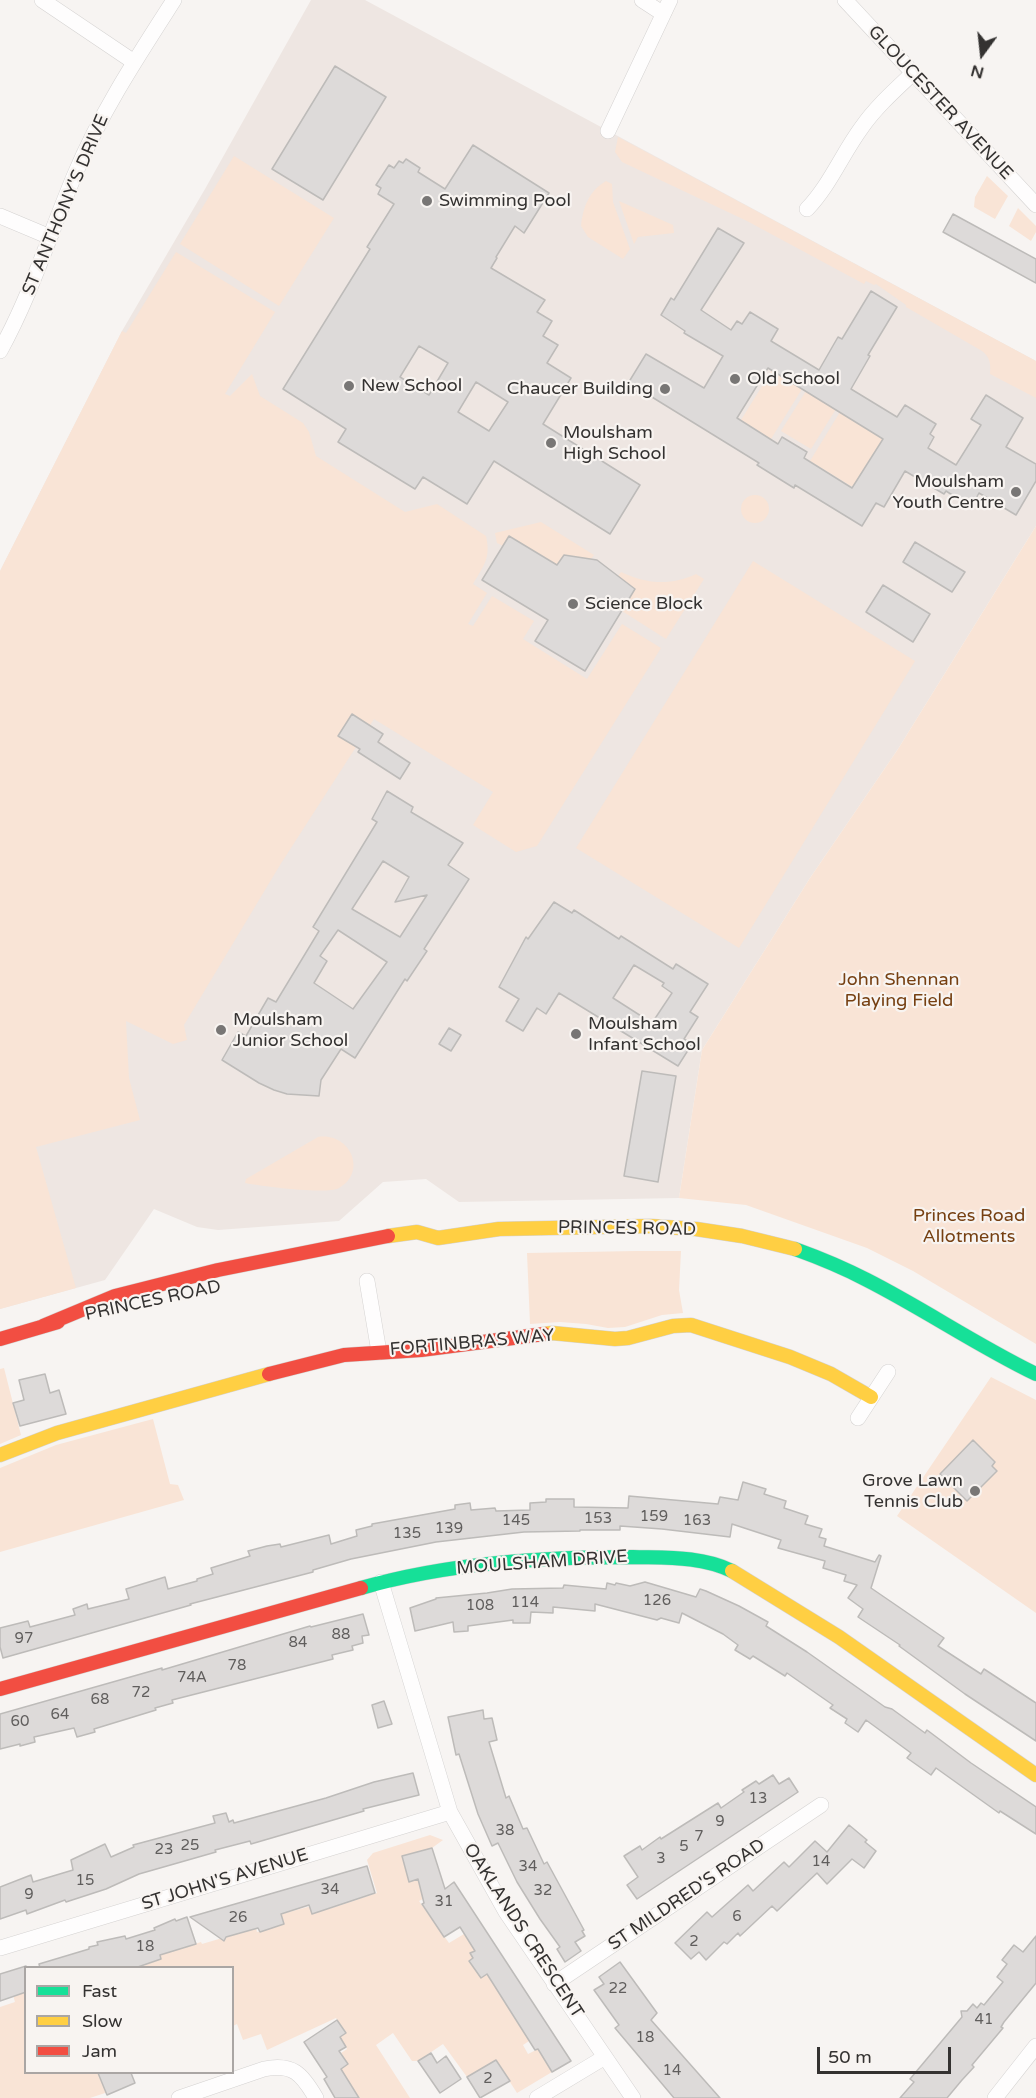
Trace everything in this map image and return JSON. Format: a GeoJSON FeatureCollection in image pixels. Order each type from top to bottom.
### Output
{"type":"FeatureCollection","features":[{"type":"Feature","properties":{"kind":"street"},"geometry":{"type":"LineString","coordinates":[[42,0],[134,62]]}},
{"type":"Feature","properties":{"kind":"street","name":"ST ANTHONY'S DRIVE"},"geometry":{"type":"LineString","coordinates":[[0,351],[16,322],[75,174],[102,117],[174,0]]}},
{"type":"Feature","properties":{"kind":"street"},"geometry":{"type":"LineString","coordinates":[[608,131],[666,6],[642,0]]}},
{"type":"Feature","properties":{"kind":"street","name":"GLOUCESTER AVENUE"},"geometry":{"type":"LineString","coordinates":[[845,0],[1036,205]]}},
{"type":"Feature","properties":{"kind":"street"},"geometry":{"type":"LineString","coordinates":[[807,209],[821,193],[862,127],[913,73]]}},
{"type":"Feature","properties":{"kind":"street"},"geometry":{"type":"LineString","coordinates":[[0,216],[50,237]]}},
{"type":"Feature","properties":{"kind":"street","name":"PRINCES ROAD"},"geometry":{"type":"LineString","coordinates":[[419,1246],[438,1238],[499,1229],[640,1226],[696,1229],[742,1236],[790,1247],[830,1262],[868,1280],[1001,1357],[1036,1374]]}},
{"type":"Feature","properties":{"kind":"street","name":"PRINCES ROAD"},"geometry":{"type":"LineString","coordinates":[[43,1326],[115,1296],[218,1270],[403,1233],[417,1232],[438,1238]]}},
{"type":"Feature","properties":{"kind":"street","name":"FORTINBRAS WAY"},"geometry":{"type":"LineString","coordinates":[[367,1281],[379,1352]]}},
{"type":"Feature","properties":{"kind":"street","name":"PRINCES ROAD"},"geometry":{"type":"LineString","coordinates":[[0,1339],[43,1326],[158,1299]]}},
{"type":"Feature","properties":{"kind":"street","name":"FORTINBRAS WAY"},"geometry":{"type":"LineString","coordinates":[[0,1455],[57,1433],[314,1361],[344,1355],[421,1350],[552,1334],[615,1340],[673,1326],[691,1325],[790,1357],[831,1374],[871,1397]]}},
{"type":"Feature","properties":{"kind":"street"},"geometry":{"type":"LineString","coordinates":[[858,1418],[888,1372]]}},
{"type":"Feature","properties":{"kind":"street","name":"MOULSHAM DRIVE"},"geometry":{"type":"LineString","coordinates":[[0,1689],[381,1582],[463,1566],[588,1557],[705,1561],[729,1569],[786,1602],[1036,1775]]}},
{"type":"Feature","properties":{"kind":"street","name":"OAKLANDS CRESCENT"},"geometry":{"type":"LineString","coordinates":[[381,1582],[450,1812],[506,1912],[633,2098]]}},
{"type":"Feature","properties":{"kind":"street","name":"ST MILDRED'S ROAD"},"geometry":{"type":"LineString","coordinates":[[554,1984],[821,1805]]}},
{"type":"Feature","properties":{"kind":"street","name":"ST JOHN'S AVENUE"},"geometry":{"type":"LineString","coordinates":[[0,1948],[450,1812]]}},
{"type":"Feature","properties":{"kind":"street"},"geometry":{"type":"LineString","coordinates":[[995,2098],[1036,2046]]}},
{"type":"Feature","properties":{"kind":"street"},"geometry":{"type":"LineString","coordinates":[[537,2098],[605,2057]]}},
{"type":"Feature","properties":{"kind":"street"},"geometry":{"type":"LineString","coordinates":[[178,2098],[276,2066],[290,2068],[300,2075],[316,2098]]}},
{"type":"Feature","properties":{"kind":"shaded area","name":"Moulsham High School"},"geometry":{"type":"Polygon","coordinates":[[[311,0],[365,0],[1036,361],[1036,526],[898,749],[810,878],[702,1050],[679,1198],[459,1202],[426,1179],[383,1182],[339,1221],[218,1230],[197,1227],[154,1209],[105,1280],[0,1309],[0,571],[122,331],[311,0]]]}},
{"type":"Feature","properties":{"kind":"green space"},"geometry":{"type":"Polygon","coordinates":[[[618,137],[1036,361],[1036,398],[990,374],[989,361],[982,351],[906,307],[876,284],[866,281],[864,284],[747,221],[622,162],[615,152],[618,137]]]}},
{"type":"Feature","properties":{"kind":"green space"},"geometry":{"type":"Polygon","coordinates":[[[234,156],[334,218],[279,306],[180,244],[234,156]]]}},
{"type":"Feature","properties":{"kind":"green space"},"geometry":{"type":"Polygon","coordinates":[[[987,176],[1008,196],[995,219],[974,207],[975,197],[987,176]]]}},
{"type":"Feature","properties":{"kind":"green space"},"geometry":{"type":"Polygon","coordinates":[[[606,181],[612,184],[613,202],[630,249],[623,259],[588,237],[581,226],[588,200],[606,181]]]}},
{"type":"Feature","properties":{"kind":"green space"},"geometry":{"type":"Polygon","coordinates":[[[619,201],[673,225],[674,233],[638,237],[634,244],[619,201]]]}},
{"type":"Feature","properties":{"kind":"green space"},"geometry":{"type":"Polygon","coordinates":[[[1018,208],[1036,226],[1036,232],[1031,241],[1009,226],[1018,208]]]}},
{"type":"Feature","properties":{"kind":"green space"},"geometry":{"type":"Polygon","coordinates":[[[176,252],[275,312],[225,394],[230,396],[252,374],[260,396],[303,423],[309,432],[316,456],[405,512],[437,504],[486,536],[487,556],[473,584],[487,593],[468,624],[473,626],[492,596],[534,621],[523,639],[587,679],[622,624],[661,648],[537,846],[516,852],[473,825],[493,792],[374,719],[280,865],[184,1025],[187,1040],[173,1044],[126,1021],[129,1078],[140,1120],[36,1147],[76,1288],[0,1309],[0,571],[122,331],[126,333],[176,252]]]}},
{"type":"Feature","properties":{"kind":"green space"},"geometry":{"type":"Polygon","coordinates":[[[772,370],[802,389],[771,439],[741,420],[772,370]]]}},
{"type":"Feature","properties":{"kind":"green space"},"geometry":{"type":"Polygon","coordinates":[[[806,391],[836,409],[811,449],[781,431],[806,391]]]}},
{"type":"Feature","properties":{"kind":"green space"},"geometry":{"type":"Polygon","coordinates":[[[840,412],[881,437],[882,440],[853,486],[810,461],[840,412]]]}},
{"type":"Feature","properties":{"kind":"green space"},"geometry":{"type":"Polygon","coordinates":[[[755,495],[765,499],[769,509],[765,519],[755,523],[745,519],[741,509],[745,499],[755,495]]]}},
{"type":"Feature","properties":{"kind":"green space"},"geometry":{"type":"Polygon","coordinates":[[[541,522],[594,555],[591,559],[557,565],[509,536],[503,546],[497,543],[495,533],[541,522]]]}},
{"type":"Feature","properties":{"kind":"green space","name":"John Shennan Playing Field"},"geometry":{"type":"Polygon","coordinates":[[[1036,526],[1036,1344],[913,1271],[867,1248],[746,1205],[679,1198],[702,1050],[810,878],[898,749],[1036,526]]]}},
{"type":"Feature","properties":{"kind":"green space"},"geometry":{"type":"Polygon","coordinates":[[[753,561],[915,661],[739,948],[576,848],[753,561]]]}},
{"type":"Feature","properties":{"kind":"green space"},"geometry":{"type":"Polygon","coordinates":[[[621,572],[640,579],[658,582],[687,578],[696,574],[704,579],[666,639],[622,611],[635,589],[618,576],[621,572]]]}},
{"type":"Feature","properties":{"kind":"green space"},"geometry":{"type":"Polygon","coordinates":[[[318,1137],[329,1137],[339,1141],[351,1155],[354,1164],[352,1173],[348,1181],[339,1188],[321,1191],[245,1183],[246,1179],[318,1137]]]}},
{"type":"Feature","properties":{"kind":"green space"},"geometry":{"type":"Polygon","coordinates":[[[681,1251],[679,1290],[683,1313],[662,1315],[625,1327],[608,1328],[560,1322],[530,1324],[527,1253],[681,1251]]]}},
{"type":"Feature","properties":{"kind":"green space"},"geometry":{"type":"Polygon","coordinates":[[[4,1368],[21,1435],[0,1444],[0,1369],[4,1368]]]}},
{"type":"Feature","properties":{"kind":"green space","name":"Grove Lawn Tennis Club"},"geometry":{"type":"Polygon","coordinates":[[[991,1377],[1036,1400],[1036,1613],[897,1516],[991,1377]]]}},
{"type":"Feature","properties":{"kind":"green space"},"geometry":{"type":"Polygon","coordinates":[[[153,1419],[170,1484],[178,1485],[184,1500],[0,1552],[0,1468],[56,1445],[153,1419]]]}},
{"type":"Feature","properties":{"kind":"green space"},"geometry":{"type":"Polygon","coordinates":[[[430,1835],[443,1840],[432,1848],[402,1856],[409,1882],[418,1879],[423,1899],[419,1901],[449,1943],[464,1934],[486,1967],[477,1973],[481,1978],[487,1974],[529,2041],[523,2045],[528,2054],[538,2049],[552,2072],[517,2093],[496,2060],[467,2077],[443,2044],[418,2061],[412,2061],[393,2033],[376,2045],[410,2098],[359,2098],[341,2069],[348,2064],[341,2053],[347,2049],[340,2037],[346,2033],[336,2018],[267,2050],[261,2034],[243,2040],[237,2024],[234,2026],[234,1966],[143,1966],[161,1959],[160,1955],[201,1942],[202,1944],[256,1928],[257,1932],[284,1924],[281,1914],[327,1902],[329,1909],[377,1893],[367,1860],[373,1853],[430,1835]]]}},
{"type":"Feature","properties":{"kind":"green space"},"geometry":{"type":"Polygon","coordinates":[[[24,1992],[24,2074],[98,2074],[101,2080],[114,2090],[90,2098],[0,2098],[0,2007],[15,2002],[13,1995],[24,1992]]]}},
{"type":"Feature","properties":{"kind":"building"},"geometry":{"type":"Polygon","coordinates":[[[335,66],[386,97],[323,200],[272,169],[335,66]]]}},
{"type":"Feature","properties":{"kind":"building","name":"New School"},"geometry":{"type":"Polygon","coordinates":[[[473,145],[549,193],[524,233],[515,226],[491,268],[545,300],[537,312],[552,321],[543,336],[558,345],[547,363],[571,378],[543,424],[640,485],[610,534],[494,461],[467,504],[423,477],[415,489],[338,442],[346,429],[283,389],[370,249],[367,247],[394,204],[378,194],[381,188],[376,185],[389,165],[394,168],[399,161],[403,163],[406,159],[420,168],[418,172],[445,189],[473,145]],[[419,346],[400,377],[429,395],[448,363],[419,346]],[[476,382],[458,412],[489,431],[508,402],[476,382]]]}},
{"type":"Feature","properties":{"kind":"building"},"geometry":{"type":"Polygon","coordinates":[[[953,214],[1036,259],[1036,283],[943,232],[953,214]]]}},
{"type":"Feature","properties":{"kind":"building","name":"Old School"},"geometry":{"type":"Polygon","coordinates":[[[718,228],[744,243],[701,310],[731,330],[737,321],[742,324],[750,312],[778,329],[771,341],[819,370],[838,337],[842,339],[871,291],[897,307],[868,355],[870,356],[851,389],[897,417],[905,405],[936,424],[930,434],[934,437],[928,448],[956,465],[981,425],[971,419],[986,395],[1023,418],[1006,447],[1036,464],[1036,481],[1016,515],[979,493],[971,507],[946,491],[944,494],[905,471],[884,507],[876,503],[862,526],[795,485],[794,488],[757,465],[759,463],[647,394],[645,397],[627,385],[646,354],[704,388],[723,356],[684,333],[685,331],[661,315],[671,298],[674,300],[718,228]],[[768,368],[737,418],[778,444],[782,437],[807,452],[804,458],[852,488],[883,439],[768,368]]]}},
{"type":"Feature","properties":{"kind":"building","name":"Science Block"},"geometry":{"type":"Polygon","coordinates":[[[509,536],[557,565],[564,555],[597,560],[635,589],[585,671],[535,641],[548,620],[482,580],[509,536]]]}},
{"type":"Feature","properties":{"kind":"building"},"geometry":{"type":"Polygon","coordinates":[[[915,542],[965,572],[952,592],[903,562],[915,542]]]}},
{"type":"Feature","properties":{"kind":"building"},"geometry":{"type":"Polygon","coordinates":[[[883,585],[930,614],[913,642],[866,612],[883,585]]]}},
{"type":"Feature","properties":{"kind":"building"},"geometry":{"type":"Polygon","coordinates":[[[352,714],[383,734],[378,742],[410,763],[400,779],[358,752],[360,749],[338,736],[352,714]]]}},
{"type":"Feature","properties":{"kind":"building"},"geometry":{"type":"Polygon","coordinates":[[[387,791],[413,807],[411,812],[463,843],[448,865],[469,879],[424,949],[427,951],[407,981],[405,979],[355,1058],[341,1049],[321,1080],[319,1096],[287,1094],[274,1090],[222,1060],[238,1032],[246,1036],[268,998],[276,1002],[319,931],[313,927],[377,822],[372,819],[387,791]],[[383,861],[352,909],[400,937],[427,895],[395,902],[409,877],[383,861]],[[338,930],[320,956],[327,961],[314,983],[353,1009],[387,962],[338,930]]]}},
{"type":"Feature","properties":{"kind":"building"},"geometry":{"type":"Polygon","coordinates":[[[554,902],[572,913],[574,910],[619,939],[621,936],[673,969],[676,964],[708,984],[690,1012],[698,1017],[684,1039],[692,1044],[678,1066],[559,993],[546,1014],[537,1008],[523,1031],[506,1021],[519,999],[499,987],[526,937],[528,939],[554,902]],[[634,965],[613,998],[652,1023],[672,993],[662,986],[664,983],[634,965]]]}},
{"type":"Feature","properties":{"kind":"building"},"geometry":{"type":"Polygon","coordinates":[[[449,1028],[461,1035],[451,1051],[439,1044],[449,1028]]]}},
{"type":"Feature","properties":{"kind":"building"},"geometry":{"type":"Polygon","coordinates":[[[642,1071],[676,1076],[658,1182],[624,1176],[642,1071]]]}},
{"type":"Feature","properties":{"kind":"building"},"geometry":{"type":"Polygon","coordinates":[[[45,1374],[50,1393],[59,1390],[66,1414],[20,1426],[13,1403],[24,1400],[19,1380],[45,1374]]]}},
{"type":"Feature","properties":{"kind":"building"},"geometry":{"type":"Polygon","coordinates":[[[973,1440],[995,1462],[992,1466],[997,1471],[967,1501],[940,1474],[973,1440]]]}},
{"type":"Feature","properties":{"kind":"building"},"geometry":{"type":"Polygon","coordinates":[[[743,1482],[766,1489],[764,1494],[786,1501],[784,1508],[808,1516],[805,1524],[822,1529],[819,1537],[826,1539],[824,1546],[875,1562],[879,1555],[881,1556],[871,1588],[944,1638],[938,1646],[981,1674],[984,1669],[1036,1703],[1036,1741],[965,1694],[900,1645],[858,1617],[863,1609],[848,1598],[857,1585],[844,1581],[846,1575],[823,1568],[825,1561],[778,1548],[781,1540],[732,1524],[730,1537],[620,1526],[620,1530],[524,1532],[436,1542],[351,1559],[313,1570],[313,1572],[190,1604],[3,1658],[0,1647],[0,1628],[28,1621],[30,1627],[75,1615],[73,1609],[87,1604],[88,1609],[129,1599],[126,1589],[165,1577],[168,1589],[197,1581],[197,1579],[213,1574],[211,1568],[250,1556],[248,1551],[267,1546],[280,1544],[281,1547],[329,1535],[331,1544],[357,1536],[356,1530],[372,1526],[372,1524],[455,1509],[455,1505],[470,1503],[471,1510],[495,1508],[496,1511],[530,1510],[530,1503],[546,1502],[546,1499],[574,1499],[574,1507],[628,1508],[629,1496],[718,1504],[720,1497],[738,1500],[743,1482]]]}},
{"type":"Feature","properties":{"kind":"building"},"geometry":{"type":"Polygon","coordinates":[[[645,1582],[696,1597],[700,1589],[768,1622],[766,1626],[925,1733],[927,1730],[1036,1807],[1036,1834],[1000,1811],[999,1813],[936,1768],[931,1775],[907,1758],[911,1753],[866,1720],[858,1732],[845,1723],[847,1719],[830,1708],[833,1705],[787,1673],[785,1676],[753,1656],[750,1659],[735,1650],[738,1645],[723,1634],[682,1613],[679,1623],[661,1618],[657,1620],[595,1604],[595,1611],[553,1607],[553,1613],[531,1612],[530,1623],[513,1623],[513,1620],[468,1626],[468,1631],[454,1632],[453,1622],[415,1631],[410,1608],[436,1598],[512,1589],[563,1588],[564,1585],[606,1589],[607,1583],[630,1586],[645,1582]]]}},
{"type":"Feature","properties":{"kind":"building"},"geometry":{"type":"Polygon","coordinates":[[[363,1614],[369,1635],[362,1636],[363,1643],[352,1646],[353,1650],[332,1655],[333,1659],[172,1700],[173,1703],[155,1708],[156,1710],[94,1729],[95,1732],[77,1737],[74,1728],[34,1737],[35,1742],[0,1749],[0,1714],[162,1668],[162,1670],[310,1626],[363,1614]]]}},
{"type":"Feature","properties":{"kind":"building"},"geometry":{"type":"Polygon","coordinates":[[[384,1701],[392,1724],[378,1728],[372,1705],[384,1701]]]}},
{"type":"Feature","properties":{"kind":"building"},"geometry":{"type":"Polygon","coordinates":[[[483,1710],[484,1719],[492,1718],[497,1740],[489,1742],[506,1798],[509,1796],[523,1829],[527,1828],[544,1864],[547,1862],[584,1930],[582,1931],[585,1936],[575,1942],[581,1951],[565,1962],[557,1949],[560,1947],[517,1882],[498,1843],[492,1846],[478,1814],[459,1754],[456,1755],[448,1717],[483,1710]]]}},
{"type":"Feature","properties":{"kind":"building"},"geometry":{"type":"Polygon","coordinates":[[[413,1773],[419,1795],[363,1809],[364,1811],[251,1844],[250,1841],[215,1850],[216,1852],[139,1874],[106,1889],[66,1902],[65,1900],[27,1914],[26,1910],[0,1919],[0,1887],[31,1875],[33,1882],[73,1870],[71,1860],[105,1844],[111,1857],[134,1847],[133,1845],[215,1823],[213,1816],[226,1813],[229,1822],[233,1820],[234,1823],[326,1798],[374,1782],[413,1773]]]}},
{"type":"Feature","properties":{"kind":"building"},"geometry":{"type":"Polygon","coordinates":[[[773,1775],[779,1784],[789,1778],[798,1792],[637,1899],[627,1885],[638,1877],[624,1856],[640,1846],[642,1850],[718,1803],[721,1808],[756,1781],[759,1784],[773,1775]]]}},
{"type":"Feature","properties":{"kind":"building"},"geometry":{"type":"Polygon","coordinates":[[[849,1825],[876,1851],[864,1868],[852,1859],[827,1884],[817,1873],[777,1911],[772,1906],[740,1936],[738,1933],[727,1944],[724,1942],[706,1960],[699,1952],[691,1959],[675,1943],[707,1912],[712,1917],[748,1885],[753,1891],[784,1862],[789,1867],[815,1841],[827,1852],[849,1825]]]}},
{"type":"Feature","properties":{"kind":"building"},"geometry":{"type":"Polygon","coordinates":[[[432,1848],[445,1889],[454,1882],[571,2061],[552,2072],[538,2049],[535,2050],[487,1974],[481,1978],[469,1961],[473,1958],[470,1953],[475,1951],[460,1927],[444,1937],[422,1904],[424,1903],[418,1879],[409,1882],[402,1856],[432,1848]]]}},
{"type":"Feature","properties":{"kind":"building"},"geometry":{"type":"Polygon","coordinates":[[[367,1866],[375,1893],[312,1914],[309,1905],[281,1914],[284,1924],[260,1932],[258,1928],[226,1937],[224,1941],[190,1917],[367,1866]]]}},
{"type":"Feature","properties":{"kind":"building"},"geometry":{"type":"Polygon","coordinates":[[[187,1917],[196,1944],[160,1955],[161,1959],[141,1966],[40,1966],[39,1964],[89,1949],[89,1947],[98,1945],[97,1942],[125,1936],[126,1939],[155,1930],[154,1928],[175,1919],[176,1921],[187,1917]]]}},
{"type":"Feature","properties":{"kind":"building"},"geometry":{"type":"Polygon","coordinates":[[[1036,1936],[1036,1983],[972,2065],[974,2067],[947,2098],[900,2098],[914,2082],[910,2079],[962,2017],[961,2011],[967,2011],[973,2004],[977,2008],[981,2003],[984,2005],[1003,1982],[997,1977],[1007,1964],[1002,1960],[1014,1945],[1023,1952],[1036,1936]]]}},
{"type":"Feature","properties":{"kind":"building"},"geometry":{"type":"Polygon","coordinates":[[[620,1962],[657,2013],[651,2020],[720,2098],[674,2098],[615,2028],[619,2025],[594,1990],[604,1984],[599,1977],[620,1962]]]}},
{"type":"Feature","properties":{"kind":"building"},"geometry":{"type":"Polygon","coordinates":[[[24,1967],[24,1993],[0,2001],[0,1974],[24,1967]]]}},
{"type":"Feature","properties":{"kind":"building"},"geometry":{"type":"Polygon","coordinates":[[[337,2020],[346,2033],[340,2037],[346,2047],[339,2051],[348,2064],[341,2069],[359,2098],[335,2098],[324,2079],[327,2077],[304,2042],[337,2020]]]}},
{"type":"Feature","properties":{"kind":"building"},"geometry":{"type":"Polygon","coordinates":[[[431,2053],[437,2063],[446,2056],[461,2079],[440,2093],[418,2061],[431,2053]]]}},
{"type":"Feature","properties":{"kind":"building"},"geometry":{"type":"Polygon","coordinates":[[[496,2060],[510,2081],[480,2098],[467,2077],[496,2060]]]}},
{"type":"Feature","properties":{"kind":"building"},"geometry":{"type":"Polygon","coordinates":[[[98,2074],[131,2074],[135,2083],[107,2095],[98,2074]]]}},
{"type":"Feature","properties":{"kind":"traffic: fast"},"geometry":{"type":"LineString","coordinates":[[795,1249],[867,1280],[1036,1374]]}},
{"type":"Feature","properties":{"kind":"traffic: fast"},"geometry":{"type":"LineString","coordinates":[[361,1588],[394,1579],[461,1567],[564,1558],[633,1557],[696,1560],[732,1571]]}},
{"type":"Feature","properties":{"kind":"traffic: slow"},"geometry":{"type":"LineString","coordinates":[[388,1236],[417,1232],[438,1238],[499,1229],[650,1226],[696,1229],[742,1236],[795,1249]]}},
{"type":"Feature","properties":{"kind":"traffic: slow"},"geometry":{"type":"LineString","coordinates":[[544,1334],[615,1339],[628,1338],[673,1326],[691,1325],[790,1357],[831,1374],[871,1397]]}},
{"type":"Feature","properties":{"kind":"traffic: slow"},"geometry":{"type":"LineString","coordinates":[[0,1455],[57,1433],[269,1374]]}},
{"type":"Feature","properties":{"kind":"traffic: slow"},"geometry":{"type":"LineString","coordinates":[[732,1571],[839,1637],[1036,1775]]}},
{"type":"Feature","properties":{"kind":"traffic: jam"},"geometry":{"type":"LineString","coordinates":[[43,1326],[115,1296],[218,1270],[388,1236]]}},
{"type":"Feature","properties":{"kind":"traffic: jam"},"geometry":{"type":"LineString","coordinates":[[0,1339],[58,1322]]}},
{"type":"Feature","properties":{"kind":"traffic: jam"},"geometry":{"type":"LineString","coordinates":[[269,1374],[344,1355],[421,1350],[544,1334]]}},
{"type":"Feature","properties":{"kind":"traffic: jam"},"geometry":{"type":"LineString","coordinates":[[0,1689],[361,1588]]}},
{"type":"Feature","properties":{"kind":"place","name":"Swimming Pool"},"geometry":{"type":"Point","coordinates":[427,201]}},
{"type":"Feature","properties":{"kind":"place","name":"Old School"},"geometry":{"type":"Point","coordinates":[735,379]}},
{"type":"Feature","properties":{"kind":"place","name":"New School"},"geometry":{"type":"Point","coordinates":[349,386]}},
{"type":"Feature","properties":{"kind":"place","name":"Chaucer Building"},"geometry":{"type":"Point","coordinates":[665,389]}},
{"type":"Feature","properties":{"kind":"place","name":"Moulsham High School"},"geometry":{"type":"Point","coordinates":[551,443]}},
{"type":"Feature","properties":{"kind":"place","name":"Moulsham Youth Centre"},"geometry":{"type":"Point","coordinates":[1016,492]}},
{"type":"Feature","properties":{"kind":"place","name":"Science Block"},"geometry":{"type":"Point","coordinates":[573,604]}},
{"type":"Feature","properties":{"kind":"place","name":"Moulsham Junior School"},"geometry":{"type":"Point","coordinates":[221,1030]}},
{"type":"Feature","properties":{"kind":"place","name":"Moulsham Infant School"},"geometry":{"type":"Point","coordinates":[576,1034]}},
{"type":"Feature","properties":{"kind":"place","name":"Grove Lawn Tennis Club"},"geometry":{"type":"Point","coordinates":[975,1491]}},
{"type":"Feature","properties":{"kind":"park label","name":"Princes Road Allotments"},"geometry":{"type":"Point","coordinates":[969,1226]}}]}
